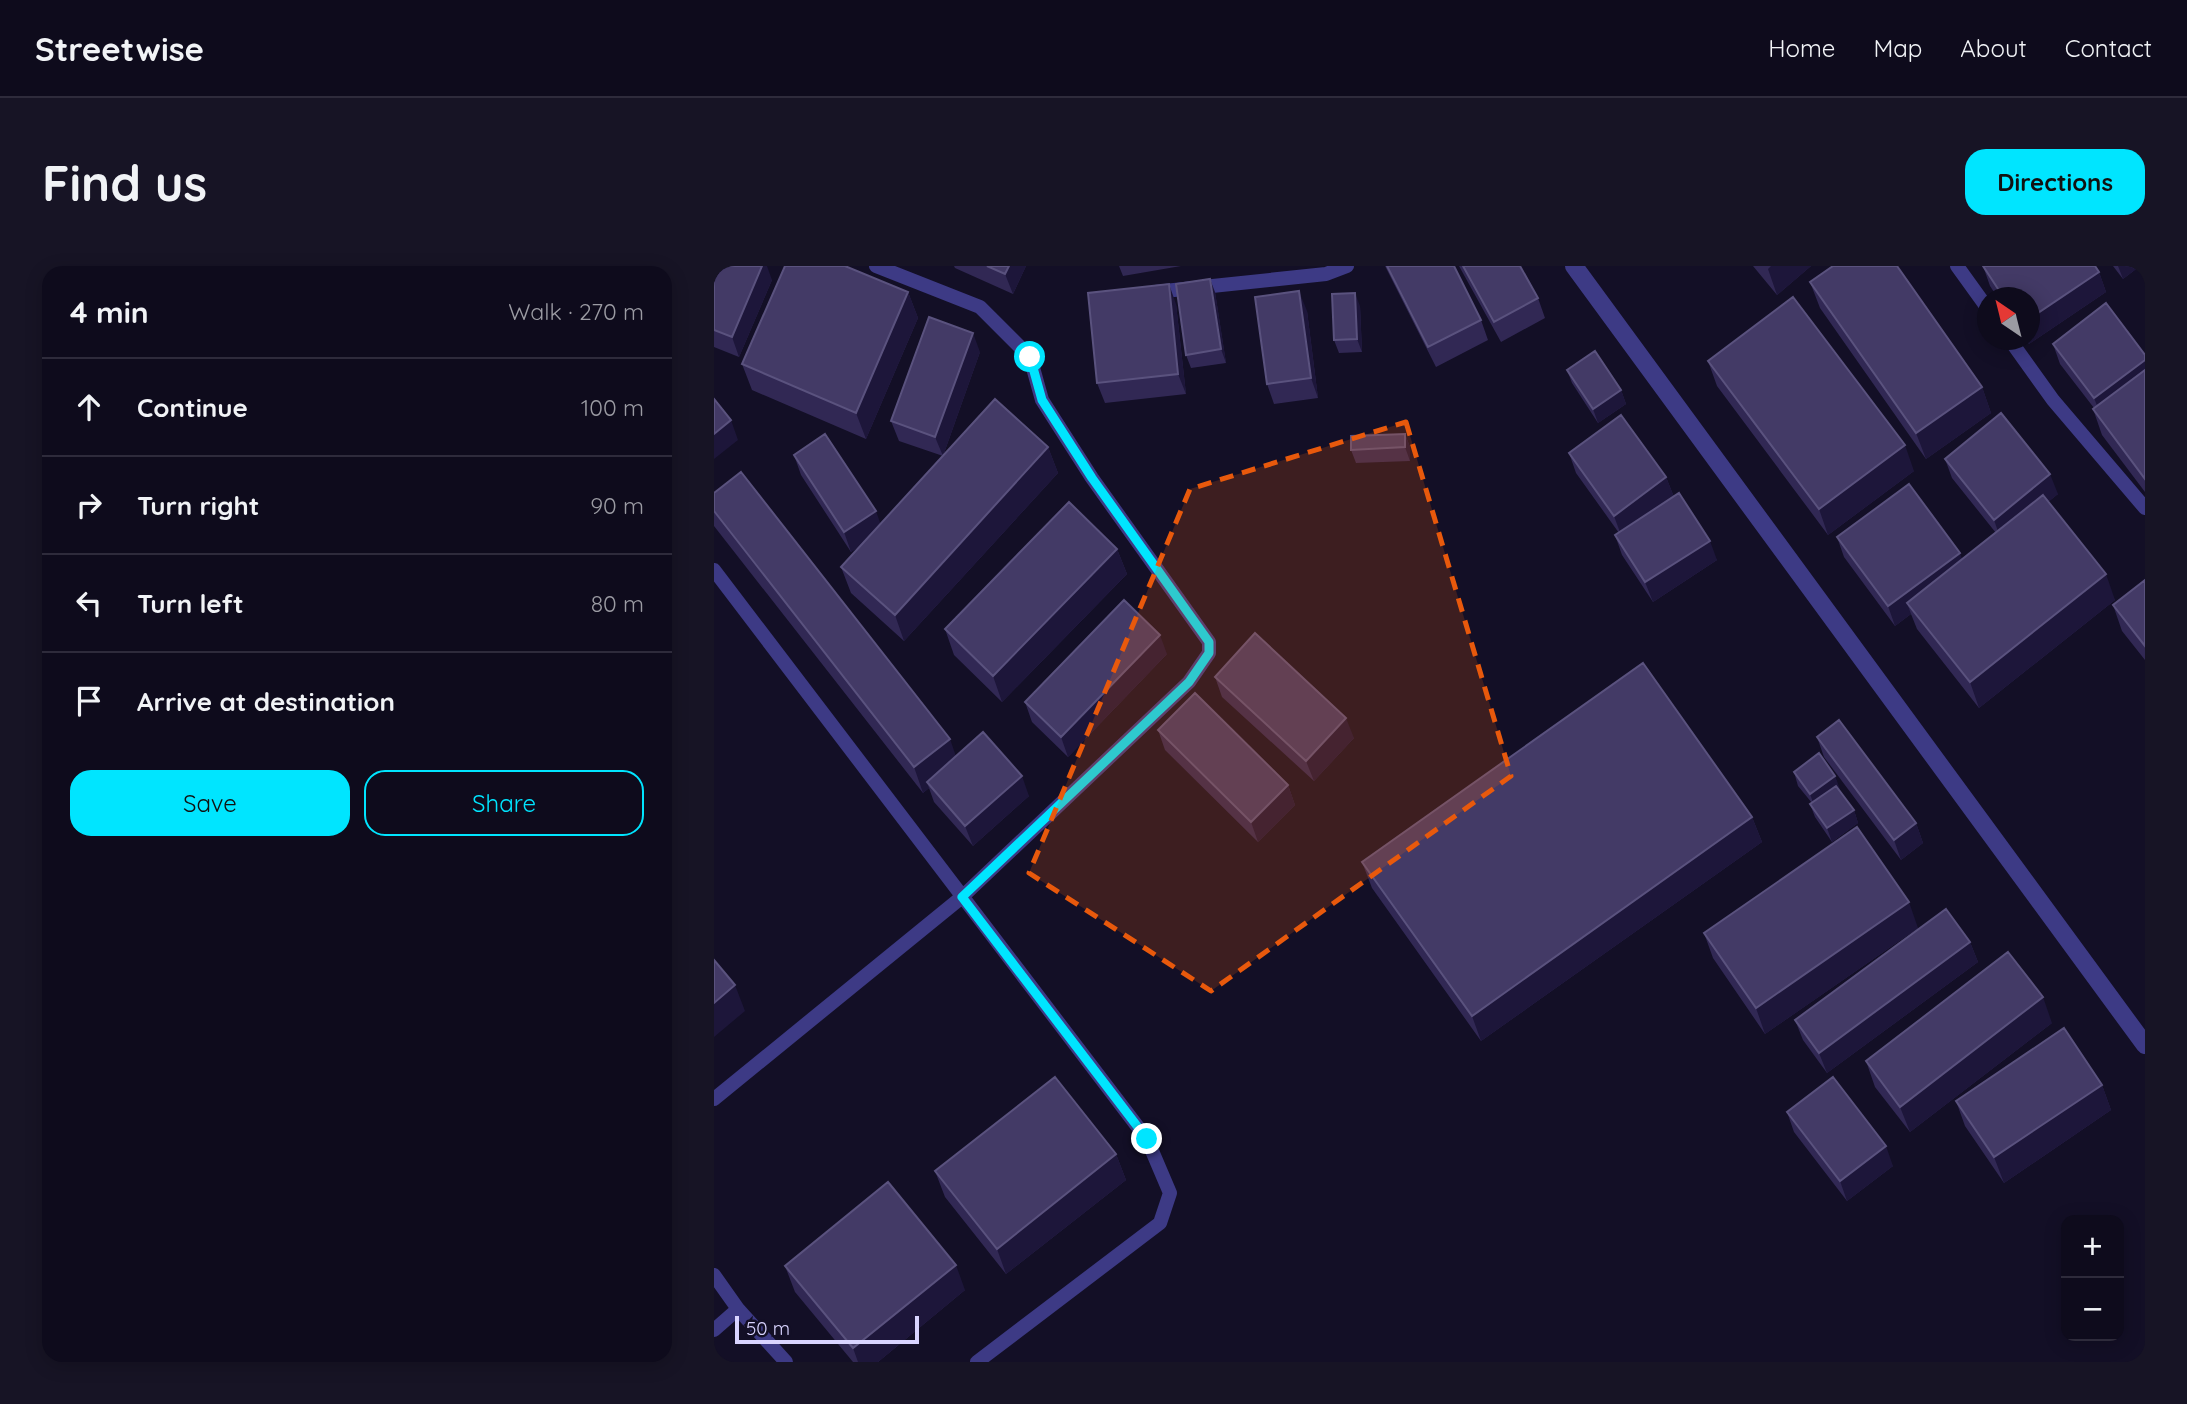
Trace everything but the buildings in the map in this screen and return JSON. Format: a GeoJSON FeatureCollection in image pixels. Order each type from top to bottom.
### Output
{"type":"FeatureCollection","features":[{"type":"Feature","properties":{"kind":"street"},"geometry":{"type":"LineString","coordinates":[[1574,266],[2145,1045]]}},
{"type":"Feature","properties":{"kind":"lane"},"geometry":{"type":"LineString","coordinates":[[714,1099],[962,897],[1189,682],[1209,653],[1209,642],[1092,478],[1049,412],[1042,400],[1030,357],[980,307],[876,266]]}},
{"type":"Feature","properties":{"kind":"lane"},"geometry":{"type":"LineString","coordinates":[[1142,293],[1326,274],[1347,266]]}},
{"type":"Feature","properties":{"kind":"lane"},"geometry":{"type":"LineString","coordinates":[[1957,266],[1977,295]]}},
{"type":"Feature","properties":{"kind":"lane"},"geometry":{"type":"LineString","coordinates":[[2017,350],[2053,400],[2145,508]]}},
{"type":"Feature","properties":{"kind":"lane"},"geometry":{"type":"LineString","coordinates":[[714,570],[1147,1139],[1170,1193],[1160,1223],[977,1362]]}},
{"type":"Feature","properties":{"kind":"lane"},"geometry":{"type":"LineString","coordinates":[[714,1275],[738,1309],[786,1362]]}},
{"type":"Feature","properties":{"kind":"lane"},"geometry":{"type":"LineString","coordinates":[[714,1330],[738,1309]]}},
{"type":"Feature","properties":{"kind":"highlighted area"},"geometry":{"type":"Polygon","coordinates":[[[1406,422],[1511,776],[1211,991],[1029,873],[1190,489],[1406,422]]]}},
{"type":"Feature","properties":{"kind":"route"},"geometry":{"type":"LineString","coordinates":[[1030,357],[1042,400],[1092,478],[1209,642],[1209,653],[1189,682],[962,897],[1147,1139]]}}]}
